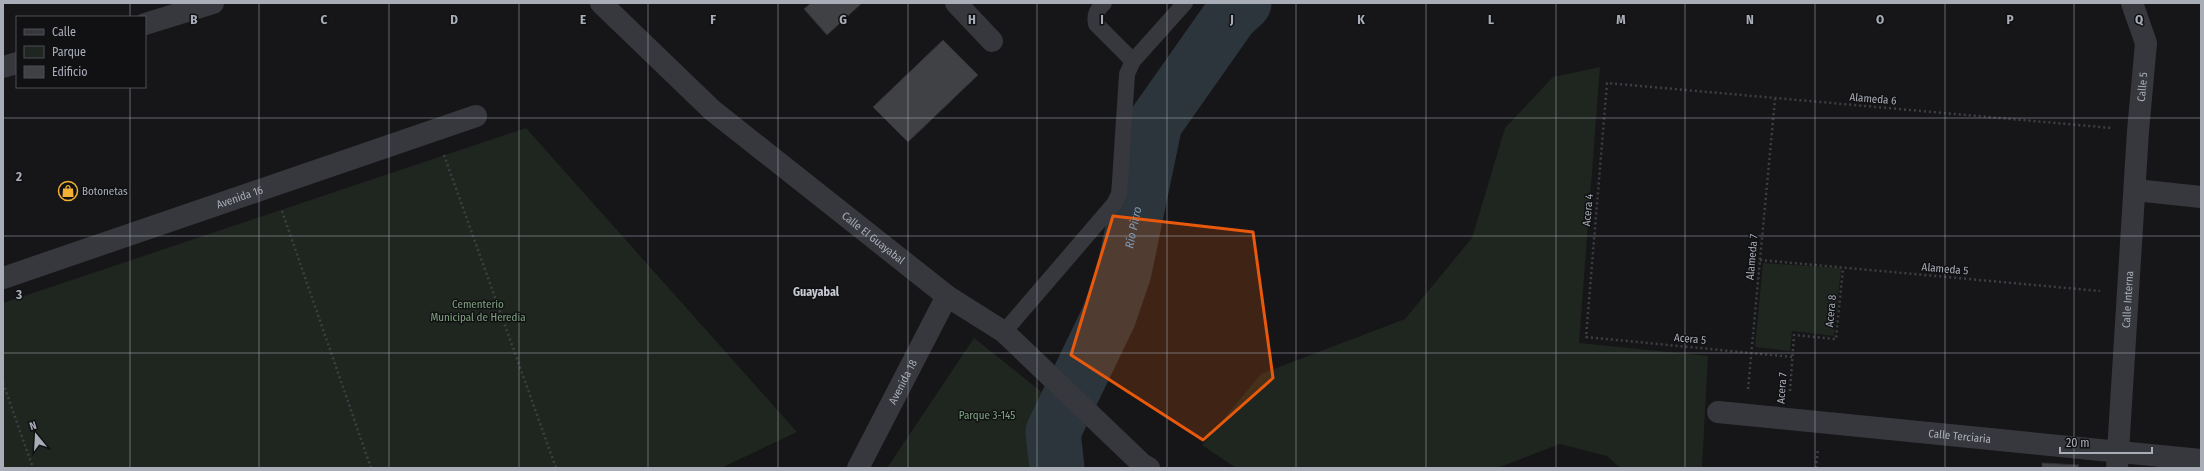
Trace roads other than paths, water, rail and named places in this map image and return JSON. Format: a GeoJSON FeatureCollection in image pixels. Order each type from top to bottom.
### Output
{"type":"FeatureCollection","features":[{"type":"Feature","properties":{"kind":"street"},"geometry":{"type":"LineString","coordinates":[[146,24],[213,3]]}},
{"type":"Feature","properties":{"kind":"street","name":"Calle El Guayabal"},"geometry":{"type":"LineString","coordinates":[[602,3],[712,110],[947,296],[1004,332],[1149,468]]}},
{"type":"Feature","properties":{"kind":"street"},"geometry":{"type":"LineString","coordinates":[[956,3],[992,41]]}},
{"type":"Feature","properties":{"kind":"street","name":"Calle 5"},"geometry":{"type":"LineString","coordinates":[[2132,3],[2146,43],[2138,130]]}},
{"type":"Feature","properties":{"kind":"street"},"geometry":{"type":"LineString","coordinates":[[3,67],[16,63]]}},
{"type":"Feature","properties":{"kind":"street","name":"Avenida 16"},"geometry":{"type":"LineString","coordinates":[[3,278],[476,116]]}},
{"type":"Feature","properties":{"kind":"street","name":"Calle Interna"},"geometry":{"type":"LineString","coordinates":[[2118,461],[2138,130]]}},
{"type":"Feature","properties":{"kind":"street"},"geometry":{"type":"LineString","coordinates":[[2135,190],[2201,197]]}},
{"type":"Feature","properties":{"kind":"street","name":"Avenida 18"},"geometry":{"type":"LineString","coordinates":[[858,468],[947,296]]}},
{"type":"Feature","properties":{"kind":"street","name":"Calle Terciaria"},"geometry":{"type":"LineString","coordinates":[[1718,412],[2118,461],[2201,460]]}},
{"type":"Feature","properties":{"kind":"lane"},"geometry":{"type":"LineString","coordinates":[[1104,3],[1097,10],[1094,16],[1096,24],[1133,61]]}},
{"type":"Feature","properties":{"kind":"lane"},"geometry":{"type":"LineString","coordinates":[[1004,332],[1114,204],[1119,194],[1127,74],[1133,61],[1185,3]]}},
{"type":"Feature","properties":{"kind":"waterway","name":"Río Pirro"},"geometry":{"type":"LineString","coordinates":[[1057,468],[1053,432],[1109,316],[1124,272],[1155,123],[1231,15],[1244,3]]}},
{"type":"Feature","properties":{"kind":"place","name":"Botonetas"},"geometry":{"type":"Point","coordinates":[68,191]}},
{"type":"Feature","properties":{"kind":"district","name":"Guayabal"},"geometry":{"type":"Point","coordinates":[816,292]}},
{"type":"Feature","properties":{"kind":"park label","name":"Cementerio Municipal de Heredia"},"geometry":{"type":"Point","coordinates":[478,310]}},
{"type":"Feature","properties":{"kind":"park label","name":"Parque 3-145"},"geometry":{"type":"Point","coordinates":[987,415]}}]}
